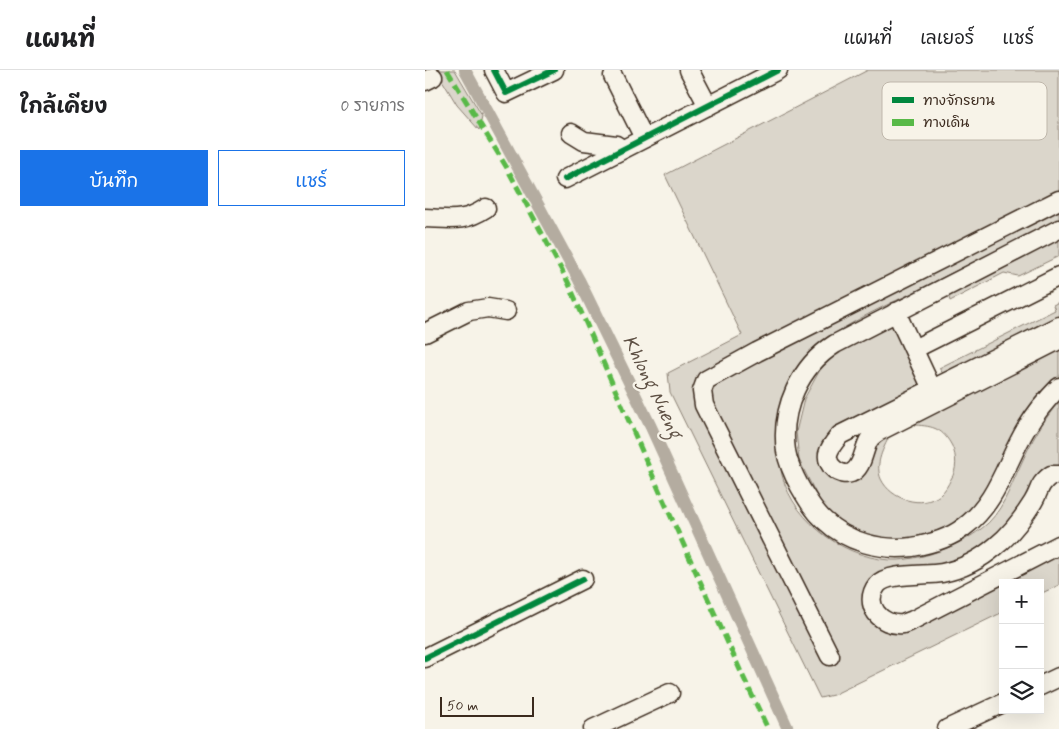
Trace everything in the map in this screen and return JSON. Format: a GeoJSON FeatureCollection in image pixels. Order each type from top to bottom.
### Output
{"type":"FeatureCollection","features":[{"type":"Feature","properties":{"kind":"street"},"geometry":{"type":"LineString","coordinates":[[494,70],[506,93],[554,70]]}},
{"type":"Feature","properties":{"kind":"street"},"geometry":{"type":"LineString","coordinates":[[689,70],[708,106]]}},
{"type":"Feature","properties":{"kind":"street"},"geometry":{"type":"LineString","coordinates":[[565,179],[772,71]]}},
{"type":"Feature","properties":{"kind":"street"},"geometry":{"type":"LineString","coordinates":[[613,76],[644,138]]}},
{"type":"Feature","properties":{"kind":"street"},"geometry":{"type":"LineString","coordinates":[[571,133],[584,141],[616,146],[623,149]]}},
{"type":"Feature","properties":{"kind":"street"},"geometry":{"type":"LineString","coordinates":[[830,656],[704,404],[702,391],[706,380],[757,352],[1059,200]]}},
{"type":"Feature","properties":{"kind":"street"},"geometry":{"type":"LineString","coordinates":[[425,218],[463,220],[486,208]]}},
{"type":"Feature","properties":{"kind":"street"},"geometry":{"type":"LineString","coordinates":[[1059,229],[824,351],[810,366],[796,386],[790,403],[786,426],[786,452],[795,477],[809,504],[824,521],[847,537],[872,546],[898,549],[922,546],[944,539],[964,527],[981,512],[994,494],[1026,428],[1049,397],[1059,387]]}},
{"type":"Feature","properties":{"kind":"street"},"geometry":{"type":"LineString","coordinates":[[913,349],[1059,276]]}},
{"type":"Feature","properties":{"kind":"street"},"geometry":{"type":"LineString","coordinates":[[425,333],[469,311],[488,308],[506,311]]}},
{"type":"Feature","properties":{"kind":"street"},"geometry":{"type":"LineString","coordinates":[[896,312],[933,389]]}},
{"type":"Feature","properties":{"kind":"street"},"geometry":{"type":"LineString","coordinates":[[1059,326],[840,434],[832,445],[828,456],[831,465],[836,472],[843,474],[851,473],[859,466],[870,439],[877,432],[1059,340]]}},
{"type":"Feature","properties":{"kind":"street"},"geometry":{"type":"LineString","coordinates":[[1059,475],[1051,475],[1043,481],[1020,521],[998,545],[980,558],[943,573],[887,578],[877,584],[872,593],[872,604],[875,613],[882,620],[893,623],[902,624],[913,620],[1059,545]]}},
{"type":"Feature","properties":{"kind":"street"},"geometry":{"type":"LineString","coordinates":[[425,658],[583,579]]}},
{"type":"Feature","properties":{"kind":"street"},"geometry":{"type":"LineString","coordinates":[[1044,684],[1059,677]]}},
{"type":"Feature","properties":{"kind":"street"},"geometry":{"type":"LineString","coordinates":[[593,729],[670,693]]}},
{"type":"Feature","properties":{"kind":"street"},"geometry":{"type":"LineString","coordinates":[[947,729],[999,705]]}},
{"type":"Feature","properties":{"kind":"shaded area"},"geometry":{"type":"Polygon","coordinates":[[[436,70],[455,70],[482,116],[479,130],[457,105],[436,70]]]}},
{"type":"Feature","properties":{"kind":"shaded area"},"geometry":{"type":"Polygon","coordinates":[[[868,70],[1059,70],[1059,220],[868,314],[840,330],[811,350],[802,360],[789,380],[779,413],[778,438],[782,475],[788,493],[798,509],[811,524],[843,547],[879,559],[898,560],[920,557],[952,546],[988,523],[995,516],[1005,499],[1033,439],[1059,402],[1059,467],[1042,469],[1025,501],[1007,527],[989,544],[953,563],[884,572],[867,615],[876,626],[885,631],[890,632],[909,628],[999,582],[999,614],[833,695],[820,698],[670,392],[668,373],[742,335],[665,175],[868,70]]]}},
{"type":"Feature","properties":{"kind":"shaded area"},"geometry":{"type":"Polygon","coordinates":[[[1059,239],[1059,256],[1018,276],[1004,273],[950,301],[948,294],[1059,239]]]}},
{"type":"Feature","properties":{"kind":"shaded area"},"geometry":{"type":"Polygon","coordinates":[[[1059,302],[1059,317],[944,375],[939,368],[1055,310],[1053,305],[1059,302]]]}},
{"type":"Feature","properties":{"kind":"shaded area"},"geometry":{"type":"Polygon","coordinates":[[[894,325],[924,386],[834,431],[831,476],[868,457],[881,436],[888,439],[879,463],[881,479],[899,497],[916,502],[933,499],[940,495],[953,475],[956,463],[954,450],[945,436],[928,426],[915,425],[916,419],[1059,347],[1059,376],[1039,401],[985,501],[941,534],[911,540],[874,537],[857,532],[830,514],[820,502],[799,460],[796,432],[804,399],[821,368],[835,355],[854,343],[894,325]]]}},
{"type":"Feature","properties":{"kind":"shaded area"},"geometry":{"type":"Polygon","coordinates":[[[1059,552],[1059,585],[1044,592],[1044,579],[1006,579],[1059,552]]]}},
{"type":"Feature","properties":{"kind":"waterway","name":"Khlong Nueng"},"geometry":{"type":"LineString","coordinates":[[465,70],[579,280],[651,427],[788,729]]}},
{"type":"Feature","properties":{"kind":"marked path"},"geometry":{"type":"LineString","coordinates":[[447,70],[507,168],[568,282],[663,499],[768,729]]}},
{"type":"Feature","properties":{"kind":"cycle path"},"geometry":{"type":"LineString","coordinates":[[494,70],[506,93],[554,70]]}},
{"type":"Feature","properties":{"kind":"cycle path"},"geometry":{"type":"LineString","coordinates":[[565,179],[778,70]]}},
{"type":"Feature","properties":{"kind":"cycle path"},"geometry":{"type":"LineString","coordinates":[[425,658],[583,579]]}}]}
